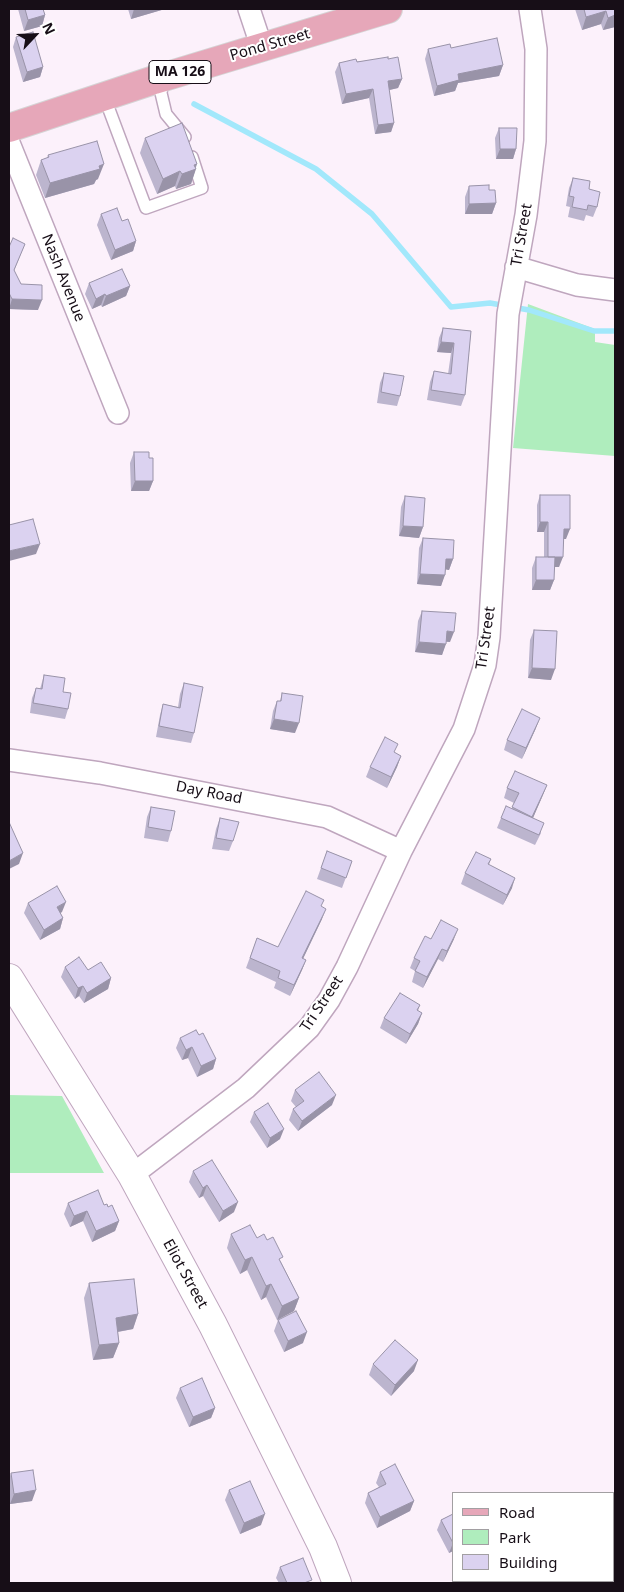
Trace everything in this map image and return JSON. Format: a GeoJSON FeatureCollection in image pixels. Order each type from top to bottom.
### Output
{"type":"FeatureCollection","features":[{"type":"Feature","properties":{"kind":"main road","name":"Pond Street"},"geometry":{"type":"LineString","coordinates":[[9,128],[163,77],[262,48],[374,11]]}},
{"type":"Feature","properties":{"kind":"street"},"geometry":{"type":"LineString","coordinates":[[249,9],[262,48]]}},
{"type":"Feature","properties":{"kind":"street","name":"Tri Street"},"geometry":{"type":"LineString","coordinates":[[132,1175],[246,1088],[309,1028],[329,1000],[347,967],[401,851],[464,729],[485,665],[489,637],[510,306],[526,215],[535,141],[536,50],[530,9]]}},
{"type":"Feature","properties":{"kind":"street","name":"Nash Avenue"},"geometry":{"type":"LineString","coordinates":[[9,143],[118,413]]}},
{"type":"Feature","properties":{"kind":"street"},"geometry":{"type":"LineString","coordinates":[[516,267],[576,285],[615,290]]}},
{"type":"Feature","properties":{"kind":"street","name":"Day Road"},"geometry":{"type":"LineString","coordinates":[[9,760],[100,773],[327,817],[401,851]]}},
{"type":"Feature","properties":{"kind":"street","name":"Eliot Street"},"geometry":{"type":"LineString","coordinates":[[9,978],[132,1175],[218,1334],[323,1547],[337,1583]]}},
{"type":"Feature","properties":{"kind":"lane"},"geometry":{"type":"LineString","coordinates":[[104,96],[146,208],[202,188],[185,136],[166,114],[161,93],[163,77]]}},
{"type":"Feature","properties":{"kind":"green space"},"geometry":{"type":"Polygon","coordinates":[[[528,304],[595,329],[595,342],[615,345],[615,456],[513,448],[528,304]]]}},
{"type":"Feature","properties":{"kind":"green space"},"geometry":{"type":"Polygon","coordinates":[[[9,1095],[62,1096],[104,1173],[9,1173],[9,1095]]]}},
{"type":"Feature","properties":{"kind":"building"},"geometry":{"type":"Polygon","coordinates":[[[25,9],[43,9],[45,15],[28,20],[25,9]]]}},
{"type":"Feature","properties":{"kind":"building"},"geometry":{"type":"Polygon","coordinates":[[[584,9],[615,9],[615,15],[608,18],[606,11],[586,17],[584,9]]]}},
{"type":"Feature","properties":{"kind":"building"},"geometry":{"type":"Polygon","coordinates":[[[33,32],[43,67],[27,72],[16,37],[33,32]]]}},
{"type":"Feature","properties":{"kind":"building"},"geometry":{"type":"Polygon","coordinates":[[[497,38],[503,65],[458,74],[459,80],[437,86],[428,49],[450,44],[451,48],[497,38]]]}},
{"type":"Feature","properties":{"kind":"building"},"geometry":{"type":"Polygon","coordinates":[[[388,57],[388,59],[398,57],[402,79],[388,81],[394,123],[378,125],[373,89],[346,94],[339,63],[356,59],[357,62],[388,57]]]}},
{"type":"Feature","properties":{"kind":"building"},"geometry":{"type":"Polygon","coordinates":[[[182,123],[197,164],[194,165],[196,169],[182,174],[180,171],[163,179],[145,138],[182,123]]]}},
{"type":"Feature","properties":{"kind":"building"},"geometry":{"type":"Polygon","coordinates":[[[499,128],[517,128],[516,149],[500,149],[499,128]]]}},
{"type":"Feature","properties":{"kind":"building"},"geometry":{"type":"Polygon","coordinates":[[[97,141],[104,164],[99,166],[100,169],[50,183],[41,160],[49,157],[48,155],[97,141]]]}},
{"type":"Feature","properties":{"kind":"building"},"geometry":{"type":"Polygon","coordinates":[[[573,178],[590,181],[589,189],[600,192],[597,207],[588,205],[587,210],[572,207],[574,197],[569,196],[573,178]]]}},
{"type":"Feature","properties":{"kind":"building"},"geometry":{"type":"Polygon","coordinates":[[[489,185],[489,190],[495,190],[496,203],[469,204],[469,186],[489,185]]]}},
{"type":"Feature","properties":{"kind":"building"},"geometry":{"type":"Polygon","coordinates":[[[117,208],[122,221],[128,219],[136,241],[115,250],[101,214],[117,208]]]}},
{"type":"Feature","properties":{"kind":"building"},"geometry":{"type":"Polygon","coordinates":[[[13,238],[25,244],[14,270],[21,284],[42,285],[42,300],[12,299],[9,293],[9,247],[13,238]]]}},
{"type":"Feature","properties":{"kind":"building"},"geometry":{"type":"Polygon","coordinates":[[[122,269],[130,286],[96,299],[89,283],[122,269]]]}},
{"type":"Feature","properties":{"kind":"building"},"geometry":{"type":"Polygon","coordinates":[[[443,328],[471,331],[465,395],[431,390],[434,371],[451,374],[454,343],[441,342],[443,328]]]}},
{"type":"Feature","properties":{"kind":"building"},"geometry":{"type":"Polygon","coordinates":[[[384,373],[404,376],[400,396],[381,392],[384,373]]]}},
{"type":"Feature","properties":{"kind":"building"},"geometry":{"type":"Polygon","coordinates":[[[134,452],[149,452],[149,458],[153,458],[153,481],[135,481],[134,452]]]}},
{"type":"Feature","properties":{"kind":"building"},"geometry":{"type":"Polygon","coordinates":[[[540,495],[570,495],[570,529],[564,529],[563,557],[548,557],[548,522],[540,522],[540,495]]]}},
{"type":"Feature","properties":{"kind":"building"},"geometry":{"type":"Polygon","coordinates":[[[405,496],[425,498],[423,527],[403,526],[405,496]]]}},
{"type":"Feature","properties":{"kind":"building"},"geometry":{"type":"Polygon","coordinates":[[[33,519],[40,544],[9,551],[9,525],[33,519]]]}},
{"type":"Feature","properties":{"kind":"building"},"geometry":{"type":"Polygon","coordinates":[[[423,538],[454,540],[453,559],[446,559],[445,575],[420,574],[423,538]]]}},
{"type":"Feature","properties":{"kind":"building"},"geometry":{"type":"Polygon","coordinates":[[[536,557],[555,557],[554,580],[536,580],[536,557]]]}},
{"type":"Feature","properties":{"kind":"building"},"geometry":{"type":"Polygon","coordinates":[[[422,611],[456,613],[454,632],[447,631],[446,644],[419,642],[422,611]]]}},
{"type":"Feature","properties":{"kind":"building"},"geometry":{"type":"Polygon","coordinates":[[[534,630],[557,631],[555,669],[532,668],[534,630]]]}},
{"type":"Feature","properties":{"kind":"building"},"geometry":{"type":"Polygon","coordinates":[[[44,675],[65,678],[63,692],[71,693],[68,709],[33,703],[36,688],[42,689],[44,675]]]}},
{"type":"Feature","properties":{"kind":"building"},"geometry":{"type":"Polygon","coordinates":[[[184,683],[203,687],[194,733],[159,726],[163,704],[180,708],[184,683]]]}},
{"type":"Feature","properties":{"kind":"building"},"geometry":{"type":"Polygon","coordinates":[[[282,693],[303,696],[299,723],[274,719],[277,701],[281,701],[282,693]]]}},
{"type":"Feature","properties":{"kind":"building"},"geometry":{"type":"Polygon","coordinates":[[[522,709],[540,718],[526,748],[507,740],[522,709]]]}},
{"type":"Feature","properties":{"kind":"building"},"geometry":{"type":"Polygon","coordinates":[[[385,737],[398,744],[394,752],[401,756],[391,777],[370,767],[385,737]]]}},
{"type":"Feature","properties":{"kind":"building"},"geometry":{"type":"Polygon","coordinates":[[[515,771],[547,785],[532,817],[512,807],[519,793],[507,788],[515,771]]]}},
{"type":"Feature","properties":{"kind":"building"},"geometry":{"type":"Polygon","coordinates":[[[506,806],[544,823],[539,835],[501,818],[506,806]]]}},
{"type":"Feature","properties":{"kind":"building"},"geometry":{"type":"Polygon","coordinates":[[[151,807],[175,811],[171,831],[148,827],[151,807]]]}},
{"type":"Feature","properties":{"kind":"building"},"geometry":{"type":"Polygon","coordinates":[[[220,818],[239,822],[233,841],[216,838],[220,818]]]}},
{"type":"Feature","properties":{"kind":"building"},"geometry":{"type":"Polygon","coordinates":[[[9,822],[23,853],[9,861],[9,822]]]}},
{"type":"Feature","properties":{"kind":"building"},"geometry":{"type":"Polygon","coordinates":[[[327,851],[352,861],[346,878],[321,868],[327,851]]]}},
{"type":"Feature","properties":{"kind":"building"},"geometry":{"type":"Polygon","coordinates":[[[476,852],[491,859],[488,864],[515,878],[507,895],[465,873],[476,852]]]}},
{"type":"Feature","properties":{"kind":"building"},"geometry":{"type":"Polygon","coordinates":[[[57,886],[66,902],[57,907],[63,918],[44,930],[28,903],[57,886]]]}},
{"type":"Feature","properties":{"kind":"building"},"geometry":{"type":"Polygon","coordinates":[[[306,891],[324,900],[321,906],[326,909],[302,958],[306,960],[294,985],[278,978],[280,971],[250,958],[257,938],[278,947],[306,891]]]}},
{"type":"Feature","properties":{"kind":"building"},"geometry":{"type":"Polygon","coordinates":[[[441,920],[458,929],[447,951],[442,949],[427,977],[415,971],[420,961],[414,958],[425,936],[431,939],[441,920]]]}},
{"type":"Feature","properties":{"kind":"building"},"geometry":{"type":"Polygon","coordinates":[[[79,957],[88,970],[101,962],[111,978],[87,993],[83,986],[78,988],[65,967],[79,957]]]}},
{"type":"Feature","properties":{"kind":"building"},"geometry":{"type":"Polygon","coordinates":[[[400,993],[420,1005],[417,1010],[422,1013],[410,1034],[384,1018],[400,993]]]}},
{"type":"Feature","properties":{"kind":"building"},"geometry":{"type":"Polygon","coordinates":[[[196,1030],[199,1035],[203,1033],[216,1059],[201,1066],[192,1047],[186,1050],[180,1038],[196,1030]]]}},
{"type":"Feature","properties":{"kind":"building"},"geometry":{"type":"Polygon","coordinates":[[[319,1072],[336,1095],[302,1121],[293,1109],[304,1101],[295,1090],[319,1072]]]}},
{"type":"Feature","properties":{"kind":"building"},"geometry":{"type":"Polygon","coordinates":[[[268,1103],[284,1129],[270,1138],[254,1112],[268,1103]]]}},
{"type":"Feature","properties":{"kind":"building"},"geometry":{"type":"Polygon","coordinates":[[[212,1160],[238,1202],[223,1211],[207,1185],[203,1188],[193,1171],[212,1160]]]}},
{"type":"Feature","properties":{"kind":"building"},"geometry":{"type":"Polygon","coordinates":[[[98,1190],[104,1205],[107,1204],[108,1207],[112,1205],[119,1221],[96,1231],[87,1211],[74,1216],[68,1203],[98,1190]]]}},
{"type":"Feature","properties":{"kind":"building"},"geometry":{"type":"Polygon","coordinates":[[[250,1225],[257,1238],[264,1234],[267,1240],[273,1237],[283,1257],[279,1259],[299,1298],[282,1306],[271,1284],[266,1286],[252,1257],[245,1260],[231,1234],[250,1225]]]}},
{"type":"Feature","properties":{"kind":"building"},"geometry":{"type":"Polygon","coordinates":[[[134,1279],[138,1314],[116,1318],[119,1343],[99,1345],[89,1283],[134,1279]]]}},
{"type":"Feature","properties":{"kind":"building"},"geometry":{"type":"Polygon","coordinates":[[[296,1311],[307,1332],[288,1341],[278,1320],[296,1311]]]}},
{"type":"Feature","properties":{"kind":"building"},"geometry":{"type":"Polygon","coordinates":[[[395,1340],[418,1360],[395,1385],[373,1364],[395,1340]]]}},
{"type":"Feature","properties":{"kind":"building"},"geometry":{"type":"Polygon","coordinates":[[[202,1378],[215,1408],[193,1417],[180,1388],[202,1378]]]}},
{"type":"Feature","properties":{"kind":"building"},"geometry":{"type":"Polygon","coordinates":[[[395,1464],[414,1501],[380,1517],[368,1493],[386,1484],[380,1472],[395,1464]]]}},
{"type":"Feature","properties":{"kind":"building"},"geometry":{"type":"Polygon","coordinates":[[[33,1470],[36,1490],[14,1494],[11,1473],[33,1470]]]}},
{"type":"Feature","properties":{"kind":"building"},"geometry":{"type":"Polygon","coordinates":[[[250,1481],[265,1514],[244,1523],[229,1490],[250,1481]]]}},
{"type":"Feature","properties":{"kind":"building"},"geometry":{"type":"Polygon","coordinates":[[[452,1514],[452,1541],[441,1520],[452,1514]]]}},
{"type":"Feature","properties":{"kind":"building"},"geometry":{"type":"Polygon","coordinates":[[[303,1558],[312,1580],[304,1583],[287,1583],[280,1567],[303,1558]]]}},
{"type":"Feature","properties":{"kind":"waterway"},"geometry":{"type":"LineString","coordinates":[[194,104],[316,169],[372,214],[451,307],[490,303],[529,310],[594,331],[615,331]]}}]}
